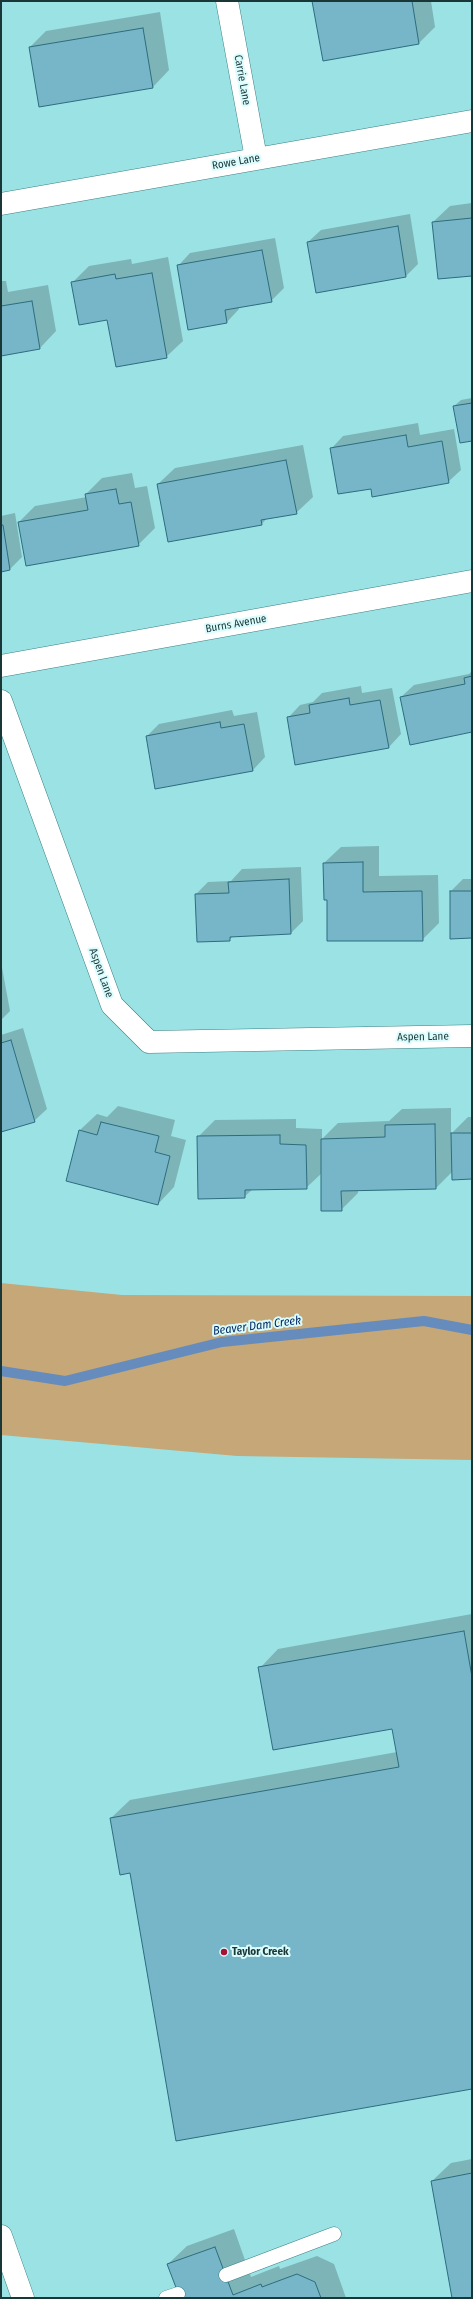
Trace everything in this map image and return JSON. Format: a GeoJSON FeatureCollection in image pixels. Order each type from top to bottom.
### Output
{"type":"FeatureCollection","features":[{"type":"Feature","properties":{"kind":"street","name":"Carrie Lane"},"geometry":{"type":"LineString","coordinates":[[228,1],[256,158]]}},
{"type":"Feature","properties":{"kind":"street","name":"Rowe Lane"},"geometry":{"type":"LineString","coordinates":[[1,204],[472,121]]}},
{"type":"Feature","properties":{"kind":"street","name":"Burns Avenue"},"geometry":{"type":"LineString","coordinates":[[1,666],[472,582]]}},
{"type":"Feature","properties":{"kind":"street","name":"Aspen Lane"},"geometry":{"type":"LineString","coordinates":[[1,701],[112,1005],[150,1042],[472,1036]]}},
{"type":"Feature","properties":{"kind":"street"},"geometry":{"type":"LineString","coordinates":[[1,2236],[23,2298]]}},
{"type":"Feature","properties":{"kind":"lane"},"geometry":{"type":"LineString","coordinates":[[226,2275],[334,2234]]}},
{"type":"Feature","properties":{"kind":"shaded area"},"geometry":{"type":"Polygon","coordinates":[[[1,1283],[122,1295],[472,1296],[472,1460],[237,1456],[1,1435],[1,1283]]]}},
{"type":"Feature","properties":{"kind":"building"},"geometry":{"type":"Polygon","coordinates":[[[312,1],[412,1],[419,44],[323,61],[312,1]]]}},
{"type":"Feature","properties":{"kind":"building"},"geometry":{"type":"Polygon","coordinates":[[[143,28],[153,88],[39,107],[29,47],[143,28]]]}},
{"type":"Feature","properties":{"kind":"building"},"geometry":{"type":"Polygon","coordinates":[[[472,218],[472,276],[438,279],[432,222],[472,218]]]}},
{"type":"Feature","properties":{"kind":"building"},"geometry":{"type":"Polygon","coordinates":[[[398,226],[406,277],[316,293],[307,242],[398,226]]]}},
{"type":"Feature","properties":{"kind":"building"},"geometry":{"type":"Polygon","coordinates":[[[262,250],[272,302],[225,310],[227,323],[188,330],[177,265],[262,250]]]}},
{"type":"Feature","properties":{"kind":"building"},"geometry":{"type":"Polygon","coordinates":[[[152,273],[167,358],[116,367],[107,320],[79,325],[71,282],[115,274],[116,279],[152,273]]]}},
{"type":"Feature","properties":{"kind":"building"},"geometry":{"type":"Polygon","coordinates":[[[32,301],[40,349],[1,356],[1,306],[32,301]]]}},
{"type":"Feature","properties":{"kind":"building"},"geometry":{"type":"Polygon","coordinates":[[[472,403],[472,441],[460,443],[453,406],[472,403]]]}},
{"type":"Feature","properties":{"kind":"building"},"geometry":{"type":"Polygon","coordinates":[[[406,435],[408,447],[442,441],[449,483],[372,497],[371,489],[338,494],[330,448],[406,435]]]}},
{"type":"Feature","properties":{"kind":"building"},"geometry":{"type":"Polygon","coordinates":[[[286,460],[297,514],[261,520],[262,525],[168,542],[157,484],[286,460]]]}},
{"type":"Feature","properties":{"kind":"building"},"geometry":{"type":"Polygon","coordinates":[[[116,489],[119,504],[131,502],[139,546],[26,566],[18,522],[88,510],[85,494],[116,489]]]}},
{"type":"Feature","properties":{"kind":"building"},"geometry":{"type":"Polygon","coordinates":[[[1,525],[3,525],[10,570],[1,572],[1,525]]]}},
{"type":"Feature","properties":{"kind":"building"},"geometry":{"type":"Polygon","coordinates":[[[472,676],[472,732],[410,745],[400,697],[465,684],[464,678],[472,676]]]}},
{"type":"Feature","properties":{"kind":"building"},"geometry":{"type":"Polygon","coordinates":[[[349,698],[350,705],[380,700],[389,748],[295,765],[287,717],[310,713],[309,705],[349,698]]]}},
{"type":"Feature","properties":{"kind":"building"},"geometry":{"type":"Polygon","coordinates":[[[220,722],[221,728],[244,724],[253,771],[155,789],[146,736],[220,722]]]}},
{"type":"Feature","properties":{"kind":"building"},"geometry":{"type":"Polygon","coordinates":[[[363,862],[363,892],[422,891],[423,941],[327,941],[327,900],[324,900],[323,863],[363,862]]]}},
{"type":"Feature","properties":{"kind":"building"},"geometry":{"type":"Polygon","coordinates":[[[289,879],[291,934],[230,937],[230,941],[197,942],[195,894],[229,893],[228,882],[289,879]]]}},
{"type":"Feature","properties":{"kind":"building"},"geometry":{"type":"Polygon","coordinates":[[[450,891],[472,891],[472,938],[450,939],[450,891]]]}},
{"type":"Feature","properties":{"kind":"building"},"geometry":{"type":"Polygon","coordinates":[[[11,1040],[35,1122],[1,1132],[1,1043],[11,1040]]]}},
{"type":"Feature","properties":{"kind":"building"},"geometry":{"type":"Polygon","coordinates":[[[101,1122],[159,1136],[155,1152],[170,1156],[158,1205],[66,1181],[79,1130],[97,1135],[101,1122]]]}},
{"type":"Feature","properties":{"kind":"building"},"geometry":{"type":"Polygon","coordinates":[[[435,1124],[436,1189],[341,1191],[342,1211],[321,1211],[321,1139],[385,1137],[385,1125],[435,1124]]]}},
{"type":"Feature","properties":{"kind":"building"},"geometry":{"type":"Polygon","coordinates":[[[451,1133],[472,1133],[472,1179],[452,1180],[451,1133]]]}},
{"type":"Feature","properties":{"kind":"building"},"geometry":{"type":"Polygon","coordinates":[[[280,1135],[280,1144],[306,1145],[307,1189],[245,1190],[245,1198],[198,1199],[197,1136],[280,1135]]]}},
{"type":"Feature","properties":{"kind":"building"},"geometry":{"type":"Polygon","coordinates":[[[464,1631],[472,1677],[472,2089],[176,2141],[130,1873],[120,1875],[110,1818],[399,1767],[392,1729],[273,1750],[258,1667],[464,1631]]]}},
{"type":"Feature","properties":{"kind":"building"},"geometry":{"type":"Polygon","coordinates":[[[472,2173],[472,2298],[452,2298],[431,2181],[472,2173]]]}},
{"type":"Feature","properties":{"kind":"building"},"geometry":{"type":"Polygon","coordinates":[[[215,2247],[233,2295],[261,2284],[262,2287],[297,2274],[315,2282],[321,2298],[180,2298],[167,2264],[215,2247]]]}},
{"type":"Feature","properties":{"kind":"waterway","name":"Beaver Dam Creek"},"geometry":{"type":"LineString","coordinates":[[1,1371],[65,1381],[222,1342],[424,1321],[472,1330]]}},
{"type":"Feature","properties":{"kind":"place","name":"Taylor Creek"},"geometry":{"type":"Point","coordinates":[224,1952]}}]}
